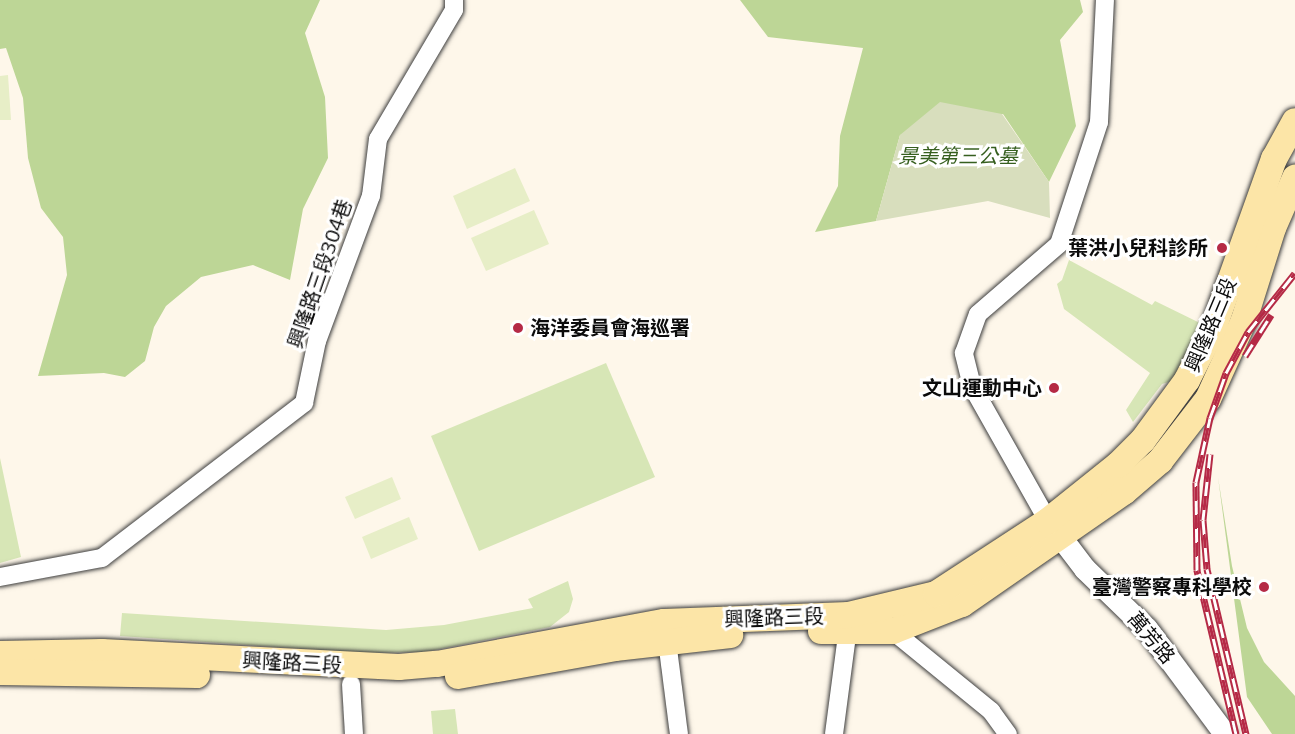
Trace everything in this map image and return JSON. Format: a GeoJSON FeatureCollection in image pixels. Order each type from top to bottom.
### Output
{"type":"FeatureCollection","features":[{"type":"Feature","properties":{"kind":"main road","name":"興隆路三段"},"geometry":{"type":"LineString","coordinates":[[0,654],[102,652],[399,667],[437,664],[665,632],[849,623],[893,632],[962,604],[1054,529],[1143,440],[1187,380],[1213,329],[1274,159],[1295,121]]}},
{"type":"Feature","properties":{"kind":"main road","name":"興隆路三段"},"geometry":{"type":"LineString","coordinates":[[849,623],[936,594],[1054,529],[1160,461],[1208,399],[1244,320],[1273,228],[1295,178]]}},
{"type":"Feature","properties":{"kind":"main road","name":"興隆路三段"},"geometry":{"type":"LineString","coordinates":[[0,672],[165,673],[351,684],[436,680],[665,632]]}},
{"type":"Feature","properties":{"kind":"street","name":"興隆路三段304巷"},"geometry":{"type":"LineString","coordinates":[[0,578],[102,558],[304,403],[317,341],[371,196],[378,139],[454,10],[454,0]]}},
{"type":"Feature","properties":{"kind":"street"},"geometry":{"type":"LineString","coordinates":[[1054,529],[972,386],[964,353],[978,314],[1059,244],[1099,122],[1105,0]]}},
{"type":"Feature","properties":{"kind":"street","name":"萬芳路"},"geometry":{"type":"LineString","coordinates":[[1054,529],[1100,585],[1147,629],[1225,734]]}},
{"type":"Feature","properties":{"kind":"street"},"geometry":{"type":"LineString","coordinates":[[834,734],[849,623]]}},
{"type":"Feature","properties":{"kind":"street"},"geometry":{"type":"LineString","coordinates":[[665,632],[679,734]]}},
{"type":"Feature","properties":{"kind":"street"},"geometry":{"type":"LineString","coordinates":[[893,632],[991,711],[1008,734]]}},
{"type":"Feature","properties":{"kind":"street"},"geometry":{"type":"LineString","coordinates":[[351,684],[354,734]]}},
{"type":"Feature","properties":{"kind":"green space"},"geometry":{"type":"Polygon","coordinates":[[[0,0],[320,0],[305,33],[325,97],[328,158],[303,209],[290,280],[253,265],[201,277],[166,306],[154,327],[145,361],[125,377],[104,373],[38,376],[67,275],[63,237],[41,208],[28,158],[23,98],[6,48],[0,49],[0,0]]]}},
{"type":"Feature","properties":{"kind":"green space"},"geometry":{"type":"Polygon","coordinates":[[[740,0],[1080,0],[1083,12],[1060,40],[1076,126],[1049,182],[1003,114],[900,135],[876,221],[815,232],[838,186],[840,136],[863,48],[768,37],[740,0]]]}},
{"type":"Feature","properties":{"kind":"green space"},"geometry":{"type":"Polygon","coordinates":[[[8,75],[11,120],[0,120],[0,76],[8,75]]]}},
{"type":"Feature","properties":{"kind":"green space","name":"景美第三公墓"},"geometry":{"type":"Polygon","coordinates":[[[940,102],[1002,114],[1049,182],[1050,218],[988,201],[876,221],[900,135],[940,102]]]}},
{"type":"Feature","properties":{"kind":"green space"},"geometry":{"type":"Polygon","coordinates":[[[515,168],[530,201],[467,229],[453,196],[515,168]]]}},
{"type":"Feature","properties":{"kind":"green space"},"geometry":{"type":"Polygon","coordinates":[[[534,210],[549,244],[486,271],[471,238],[534,210]]]}},
{"type":"Feature","properties":{"kind":"green space"},"geometry":{"type":"Polygon","coordinates":[[[1069,260],[1152,305],[1155,301],[1202,324],[1175,380],[1162,384],[1133,422],[1126,410],[1150,373],[1064,309],[1057,284],[1062,280],[1069,260]]]}},
{"type":"Feature","properties":{"kind":"green space"},"geometry":{"type":"Polygon","coordinates":[[[606,363],[655,477],[479,551],[431,436],[606,363]]]}},
{"type":"Feature","properties":{"kind":"green space"},"geometry":{"type":"Polygon","coordinates":[[[0,458],[21,557],[0,563],[0,458]]]}},
{"type":"Feature","properties":{"kind":"green space"},"geometry":{"type":"Polygon","coordinates":[[[392,477],[401,499],[355,519],[345,497],[392,477]]]}},
{"type":"Feature","properties":{"kind":"green space"},"geometry":{"type":"Polygon","coordinates":[[[1218,477],[1232,566],[1247,628],[1264,662],[1295,696],[1295,734],[1272,734],[1247,697],[1218,477]]]}},
{"type":"Feature","properties":{"kind":"green space"},"geometry":{"type":"Polygon","coordinates":[[[409,517],[418,539],[371,559],[362,537],[409,517]]]}},
{"type":"Feature","properties":{"kind":"green space"},"geometry":{"type":"Polygon","coordinates":[[[568,581],[573,599],[569,612],[550,627],[425,652],[361,653],[120,636],[122,613],[386,630],[444,625],[533,608],[528,599],[568,581]]]}},
{"type":"Feature","properties":{"kind":"green space"},"geometry":{"type":"Polygon","coordinates":[[[455,709],[458,734],[433,734],[431,711],[455,709]]]}},
{"type":"Feature","properties":{"kind":"railway"},"geometry":{"type":"LineString","coordinates":[[1236,734],[1197,570],[1196,482],[1210,418],[1226,373],[1248,332],[1295,273]]}},
{"type":"Feature","properties":{"kind":"railway"},"geometry":{"type":"LineString","coordinates":[[1245,356],[1271,315]]}},
{"type":"Feature","properties":{"kind":"railway"},"geometry":{"type":"LineString","coordinates":[[1210,454],[1203,520],[1207,569],[1246,734]]}},
{"type":"Feature","properties":{"kind":"place","name":"葉洪小兒科診所"},"geometry":{"type":"Point","coordinates":[1222,248]}},
{"type":"Feature","properties":{"kind":"place","name":"海洋委員會海巡署"},"geometry":{"type":"Point","coordinates":[518,328]}},
{"type":"Feature","properties":{"kind":"place","name":"文山運動中心"},"geometry":{"type":"Point","coordinates":[1054,388]}},
{"type":"Feature","properties":{"kind":"place","name":"臺灣警察專科學校"},"geometry":{"type":"Point","coordinates":[1264,587]}}]}
